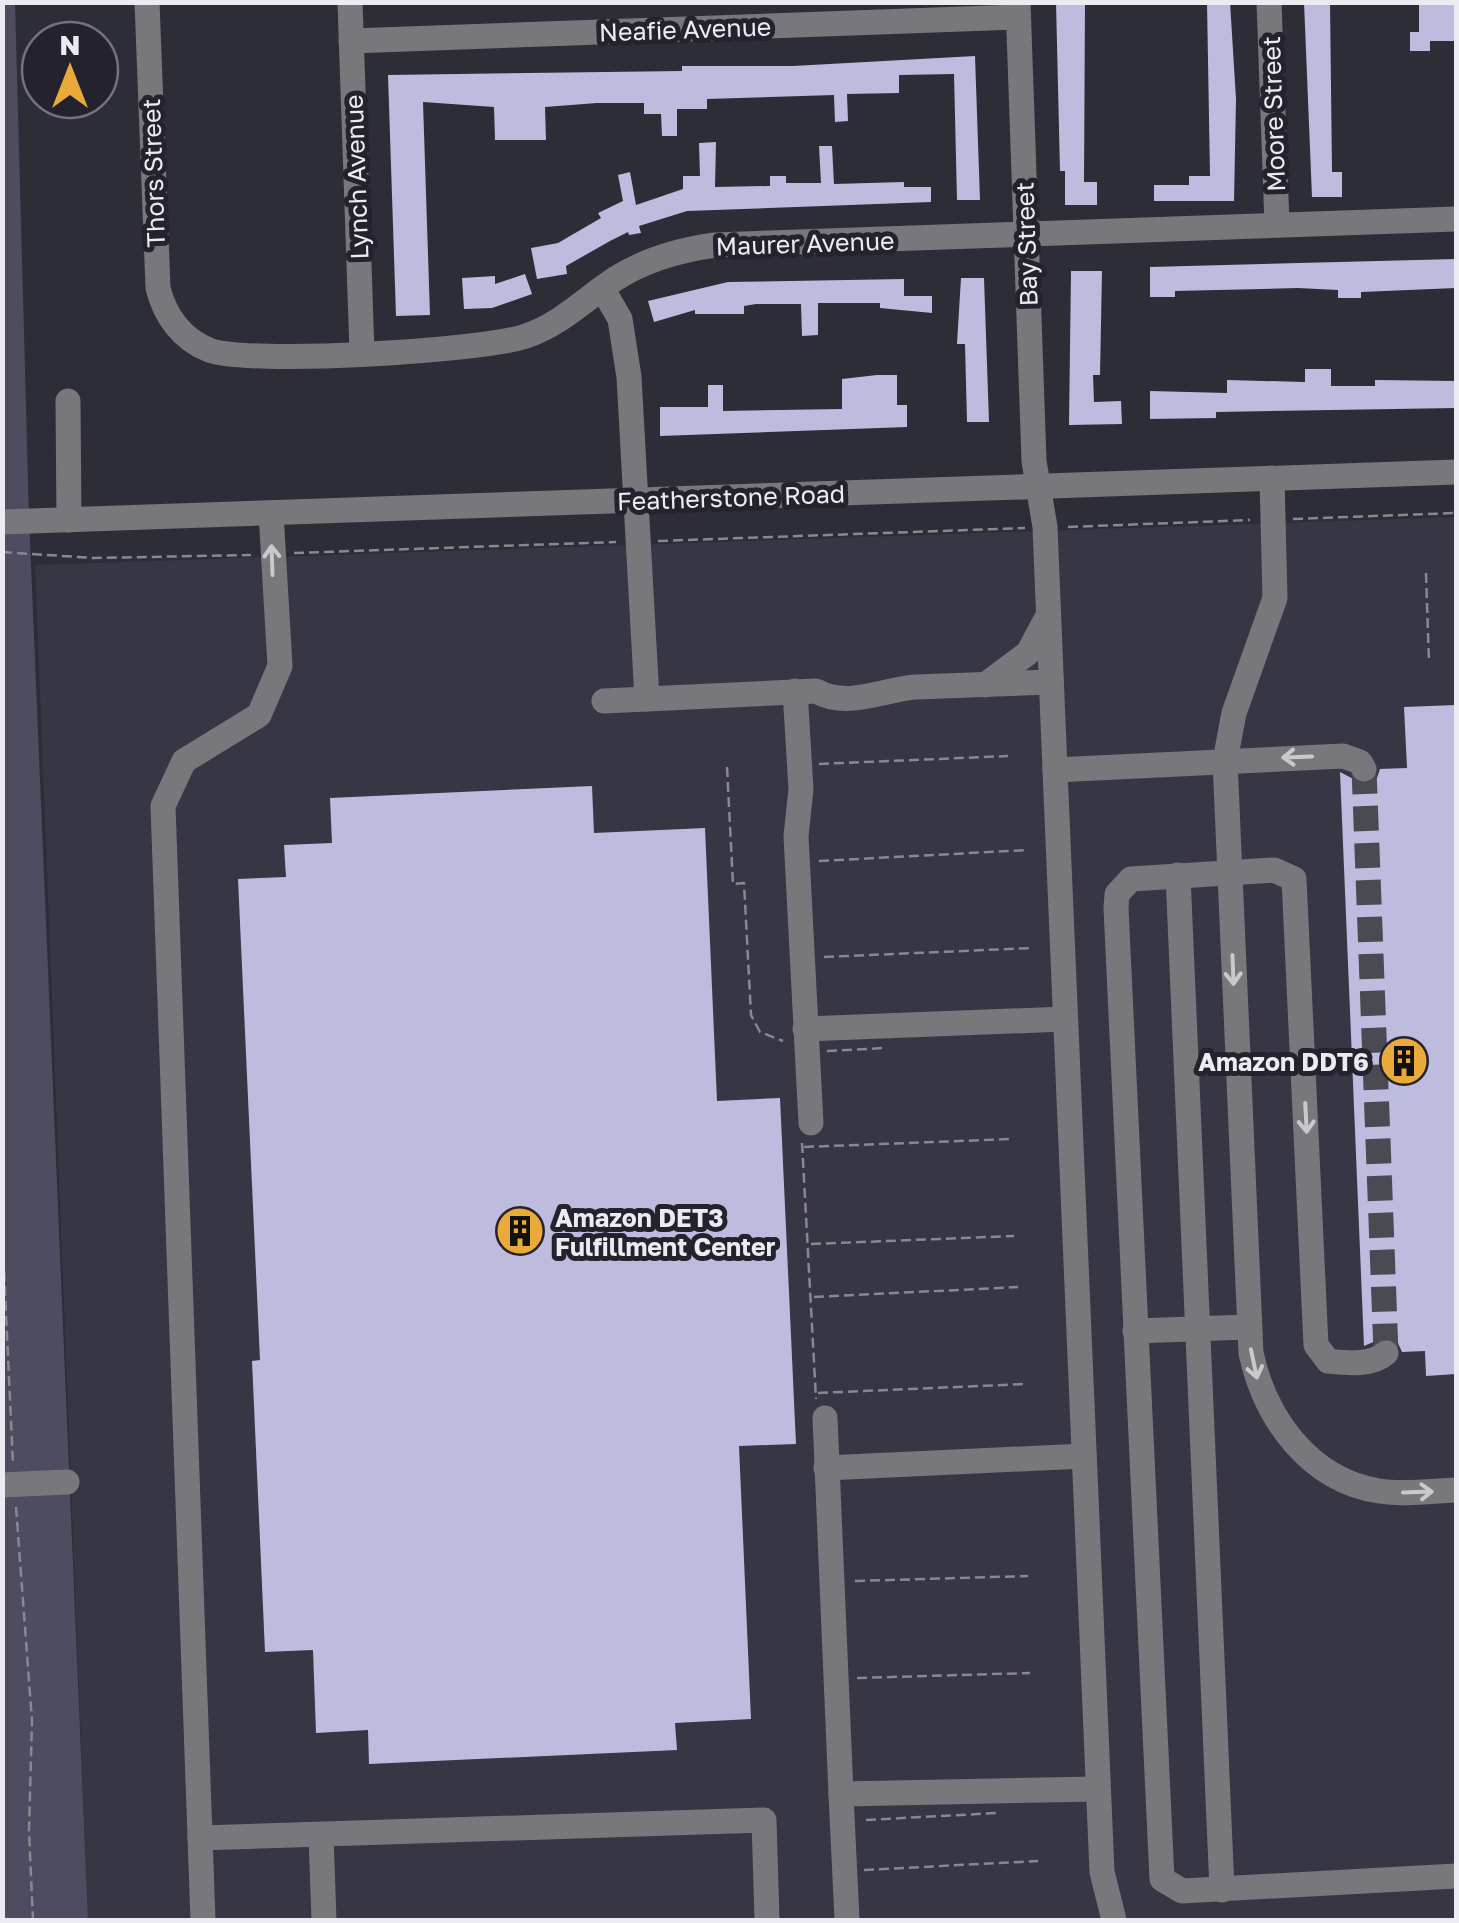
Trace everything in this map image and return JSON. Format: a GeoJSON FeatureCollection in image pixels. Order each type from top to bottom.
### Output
{"type":"FeatureCollection","features":[{"type":"Feature","properties":{"kind":"street","name":"Thors Street"},"geometry":{"type":"LineString","coordinates":[[147,2],[157,280],[167,313],[184,335]]}},
{"type":"Feature","properties":{"kind":"street","name":"Lynch Avenue"},"geometry":{"type":"LineString","coordinates":[[350,2],[362,352]]}},
{"type":"Feature","properties":{"kind":"street","name":"Moore Street"},"geometry":{"type":"LineString","coordinates":[[1269,2],[1277,226]]}},
{"type":"Feature","properties":{"kind":"street","name":"Neafie Avenue"},"geometry":{"type":"LineString","coordinates":[[352,41],[1018,10]]}},
{"type":"Feature","properties":{"kind":"street","name":"Bay Street"},"geometry":{"type":"LineString","coordinates":[[1018,10],[1038,486],[1045,527],[1102,1872],[1114,1920]]}},
{"type":"Feature","properties":{"kind":"street","name":"Maurer Avenue"},"geometry":{"type":"LineString","coordinates":[[184,335],[227,355],[464,348],[510,341],[555,323],[642,264],[701,247],[1456,219]]}},
{"type":"Feature","properties":{"kind":"street"},"geometry":{"type":"LineString","coordinates":[[602,288],[618,313],[625,346],[647,698]]}},
{"type":"Feature","properties":{"kind":"street"},"geometry":{"type":"LineString","coordinates":[[68,402],[70,520]]}},
{"type":"Feature","properties":{"kind":"street","name":"Featherstone Road"},"geometry":{"type":"LineString","coordinates":[[4,522],[1456,472]]}},
{"type":"Feature","properties":{"kind":"street"},"geometry":{"type":"LineString","coordinates":[[1272,478],[1275,598],[1234,712],[1225,761],[1248,1327],[1256,1379],[1266,1403],[1296,1446],[1361,1486],[1391,1492],[1456,1490]]}},
{"type":"Feature","properties":{"kind":"street"},"geometry":{"type":"LineString","coordinates":[[203,1920],[164,806],[184,761],[259,715],[280,666],[271,513]]}},
{"type":"Feature","properties":{"kind":"street"},"geometry":{"type":"LineString","coordinates":[[985,685],[1028,653],[1048,616]]}},
{"type":"Feature","properties":{"kind":"street"},"geometry":{"type":"LineString","coordinates":[[604,701],[806,691],[828,698],[885,696],[909,687],[1051,682]]}},
{"type":"Feature","properties":{"kind":"street"},"geometry":{"type":"LineString","coordinates":[[805,1133],[798,862],[806,691]]}},
{"type":"Feature","properties":{"kind":"street"},"geometry":{"type":"LineString","coordinates":[[1055,770],[1343,756],[1360,762],[1364,770]]}},
{"type":"Feature","properties":{"kind":"street"},"geometry":{"type":"LineString","coordinates":[[1386,1353],[1370,1361],[1328,1361],[1316,1345],[1296,889],[1286,872],[1130,878],[1116,901],[1158,1868],[1170,1888],[1222,1890],[1456,1876]]}},
{"type":"Feature","properties":{"kind":"street"},"geometry":{"type":"LineString","coordinates":[[1178,875],[1222,1890]]}},
{"type":"Feature","properties":{"kind":"street"},"geometry":{"type":"LineString","coordinates":[[800,1035],[1065,1019]]}},
{"type":"Feature","properties":{"kind":"street"},"geometry":{"type":"LineString","coordinates":[[1135,1332],[1248,1327]]}},
{"type":"Feature","properties":{"kind":"street"},"geometry":{"type":"LineString","coordinates":[[821,1415],[847,1920]]}},
{"type":"Feature","properties":{"kind":"street"},"geometry":{"type":"LineString","coordinates":[[826,1468],[1084,1456]]}},
{"type":"Feature","properties":{"kind":"street"},"geometry":{"type":"LineString","coordinates":[[8,1485],[67,1482]]}},
{"type":"Feature","properties":{"kind":"street"},"geometry":{"type":"LineString","coordinates":[[842,1794],[1098,1789]]}},
{"type":"Feature","properties":{"kind":"street"},"geometry":{"type":"LineString","coordinates":[[200,1838],[764,1820],[766,1920]]}},
{"type":"Feature","properties":{"kind":"street"},"geometry":{"type":"LineString","coordinates":[[321,1834],[324,1920]]}},
{"type":"Feature","properties":{"kind":"path"},"geometry":{"type":"LineString","coordinates":[[1288,519],[1456,513]]}},
{"type":"Feature","properties":{"kind":"path"},"geometry":{"type":"LineString","coordinates":[[1080,526],[1257,520]]}},
{"type":"Feature","properties":{"kind":"path"},"geometry":{"type":"LineString","coordinates":[[656,541],[1009,528]]}},
{"type":"Feature","properties":{"kind":"path"},"geometry":{"type":"LineString","coordinates":[[290,554],[623,542]]}},
{"type":"Feature","properties":{"kind":"path"},"geometry":{"type":"LineString","coordinates":[[2,552],[93,558],[256,554]]}},
{"type":"Feature","properties":{"kind":"path"},"geometry":{"type":"LineString","coordinates":[[1426,573],[1429,663]]}},
{"type":"Feature","properties":{"kind":"path"},"geometry":{"type":"LineString","coordinates":[[808,764],[1008,756]]}},
{"type":"Feature","properties":{"kind":"path"},"geometry":{"type":"LineString","coordinates":[[727,767],[733,884],[744,883],[750,1016],[760,1032],[770,1038],[800,1035]]}},
{"type":"Feature","properties":{"kind":"path"},"geometry":{"type":"LineString","coordinates":[[798,862],[1028,850]]}},
{"type":"Feature","properties":{"kind":"path"},"geometry":{"type":"LineString","coordinates":[[802,958],[1032,948]]}},
{"type":"Feature","properties":{"kind":"path"},"geometry":{"type":"LineString","coordinates":[[821,1415],[816,1393],[805,1133],[1011,1139]]}},
{"type":"Feature","properties":{"kind":"path"},"geometry":{"type":"LineString","coordinates":[[2,1226],[8,1485],[32,1721],[29,1831],[33,1920]]}},
{"type":"Feature","properties":{"kind":"path"},"geometry":{"type":"LineString","coordinates":[[810,1244],[1014,1236]]}},
{"type":"Feature","properties":{"kind":"path"},"geometry":{"type":"LineString","coordinates":[[813,1297],[1018,1287]]}},
{"type":"Feature","properties":{"kind":"path"},"geometry":{"type":"LineString","coordinates":[[816,1393],[1025,1384]]}},
{"type":"Feature","properties":{"kind":"path"},"geometry":{"type":"LineString","coordinates":[[831,1582],[1028,1576]]}},
{"type":"Feature","properties":{"kind":"path"},"geometry":{"type":"LineString","coordinates":[[836,1679],[1030,1674]]}},
{"type":"Feature","properties":{"kind":"path"},"geometry":{"type":"LineString","coordinates":[[842,1821],[996,1813]]}},
{"type":"Feature","properties":{"kind":"path"},"geometry":{"type":"LineString","coordinates":[[844,1871],[1038,1861]]}},
{"type":"Feature","properties":{"kind":"shaded area"},"geometry":{"type":"Polygon","coordinates":[[[15,2],[29,518],[88,1920],[3,1920],[2,3],[15,2]]]}},
{"type":"Feature","properties":{"kind":"shaded area"},"geometry":{"type":"Polygon","coordinates":[[[1456,517],[1456,1920],[88,1920],[35,565],[1456,517]]]}},
{"type":"Feature","properties":{"kind":"building"},"geometry":{"type":"Polygon","coordinates":[[[1056,2],[1085,2],[1084,182],[1097,182],[1097,205],[1065,205],[1065,171],[1060,171],[1056,2]]]}},
{"type":"Feature","properties":{"kind":"building"},"geometry":{"type":"Polygon","coordinates":[[[1207,2],[1230,2],[1236,99],[1234,201],[1154,201],[1154,185],[1189,185],[1189,176],[1210,176],[1207,2]]]}},
{"type":"Feature","properties":{"kind":"building"},"geometry":{"type":"Polygon","coordinates":[[[1304,2],[1330,2],[1332,172],[1342,172],[1342,197],[1312,197],[1304,2]]]}},
{"type":"Feature","properties":{"kind":"building"},"geometry":{"type":"Polygon","coordinates":[[[1419,2],[1456,2],[1456,41],[1430,41],[1430,51],[1410,51],[1410,32],[1419,32],[1419,2]]]}},
{"type":"Feature","properties":{"kind":"building"},"geometry":{"type":"Polygon","coordinates":[[[975,56],[980,200],[957,200],[954,74],[899,75],[899,93],[847,94],[848,121],[835,122],[834,95],[707,99],[707,109],[677,109],[677,136],[662,136],[661,114],[644,114],[644,103],[545,107],[546,140],[495,140],[494,107],[423,102],[430,315],[396,316],[388,75],[682,71],[682,66],[793,66],[975,56]]]}},
{"type":"Feature","properties":{"kind":"building"},"geometry":{"type":"Polygon","coordinates":[[[716,142],[715,187],[770,186],[770,176],[786,176],[786,183],[821,183],[819,146],[832,146],[834,184],[904,182],[904,187],[931,187],[931,202],[687,211],[639,226],[641,233],[628,232],[610,241],[566,266],[567,274],[537,279],[531,248],[558,243],[601,218],[598,213],[623,201],[618,175],[630,172],[636,205],[683,189],[683,176],[700,176],[699,143],[716,142]]]}},
{"type":"Feature","properties":{"kind":"building"},"geometry":{"type":"Polygon","coordinates":[[[1456,259],[1456,288],[1361,292],[1361,298],[1338,298],[1338,290],[1298,288],[1175,291],[1175,297],[1150,297],[1150,267],[1456,259]]]}},
{"type":"Feature","properties":{"kind":"building"},"geometry":{"type":"Polygon","coordinates":[[[1071,271],[1102,271],[1100,375],[1093,375],[1094,402],[1121,401],[1122,424],[1069,425],[1071,271]]]}},
{"type":"Feature","properties":{"kind":"building"},"geometry":{"type":"Polygon","coordinates":[[[525,274],[532,294],[492,308],[464,309],[462,278],[495,276],[495,284],[525,274]]]}},
{"type":"Feature","properties":{"kind":"building"},"geometry":{"type":"Polygon","coordinates":[[[961,278],[984,278],[989,422],[967,422],[965,344],[957,344],[961,278]]]}},
{"type":"Feature","properties":{"kind":"building"},"geometry":{"type":"Polygon","coordinates":[[[904,279],[904,296],[932,296],[932,313],[880,308],[880,303],[818,303],[818,335],[802,336],[801,304],[744,306],[744,314],[695,314],[695,310],[654,322],[648,301],[728,282],[904,279]]]}},
{"type":"Feature","properties":{"kind":"building"},"geometry":{"type":"Polygon","coordinates":[[[1305,369],[1331,369],[1331,386],[1375,386],[1375,380],[1456,381],[1456,408],[1216,412],[1216,418],[1150,419],[1150,391],[1227,393],[1227,380],[1305,382],[1305,369]]]}},
{"type":"Feature","properties":{"kind":"building"},"geometry":{"type":"Polygon","coordinates":[[[897,375],[897,405],[907,405],[907,427],[660,436],[660,407],[708,407],[708,385],[723,385],[723,411],[842,409],[842,379],[897,375]]]}},
{"type":"Feature","properties":{"kind":"building","name":"Amazon DDT6"},"geometry":{"type":"Polygon","coordinates":[[[1456,705],[1456,1374],[1426,1376],[1425,1351],[1402,1352],[1398,1343],[1385,1337],[1364,1346],[1340,772],[1365,785],[1377,778],[1380,769],[1407,768],[1404,707],[1456,705]]]}},
{"type":"Feature","properties":{"kind":"building","name":"Amazon DET3 Fulfillment Center"},"geometry":{"type":"Polygon","coordinates":[[[592,786],[594,833],[705,828],[717,1101],[780,1098],[796,1444],[739,1446],[751,1719],[675,1723],[677,1750],[369,1764],[368,1730],[316,1733],[313,1650],[265,1652],[252,1361],[260,1360],[238,879],[286,877],[284,845],[332,843],[330,798],[592,786]]]}},
{"type":"Feature","properties":{"kind":"tunnel"},"geometry":{"type":"LineString","coordinates":[[1364,769],[1386,1353]]}},
{"type":"Feature","properties":{"kind":"place","name":"Amazon DDT6"},"geometry":{"type":"Point","coordinates":[1404,1061]}},
{"type":"Feature","properties":{"kind":"place","name":"Amazon DET3 Fulfillment Center"},"geometry":{"type":"Point","coordinates":[520,1231]}}]}
